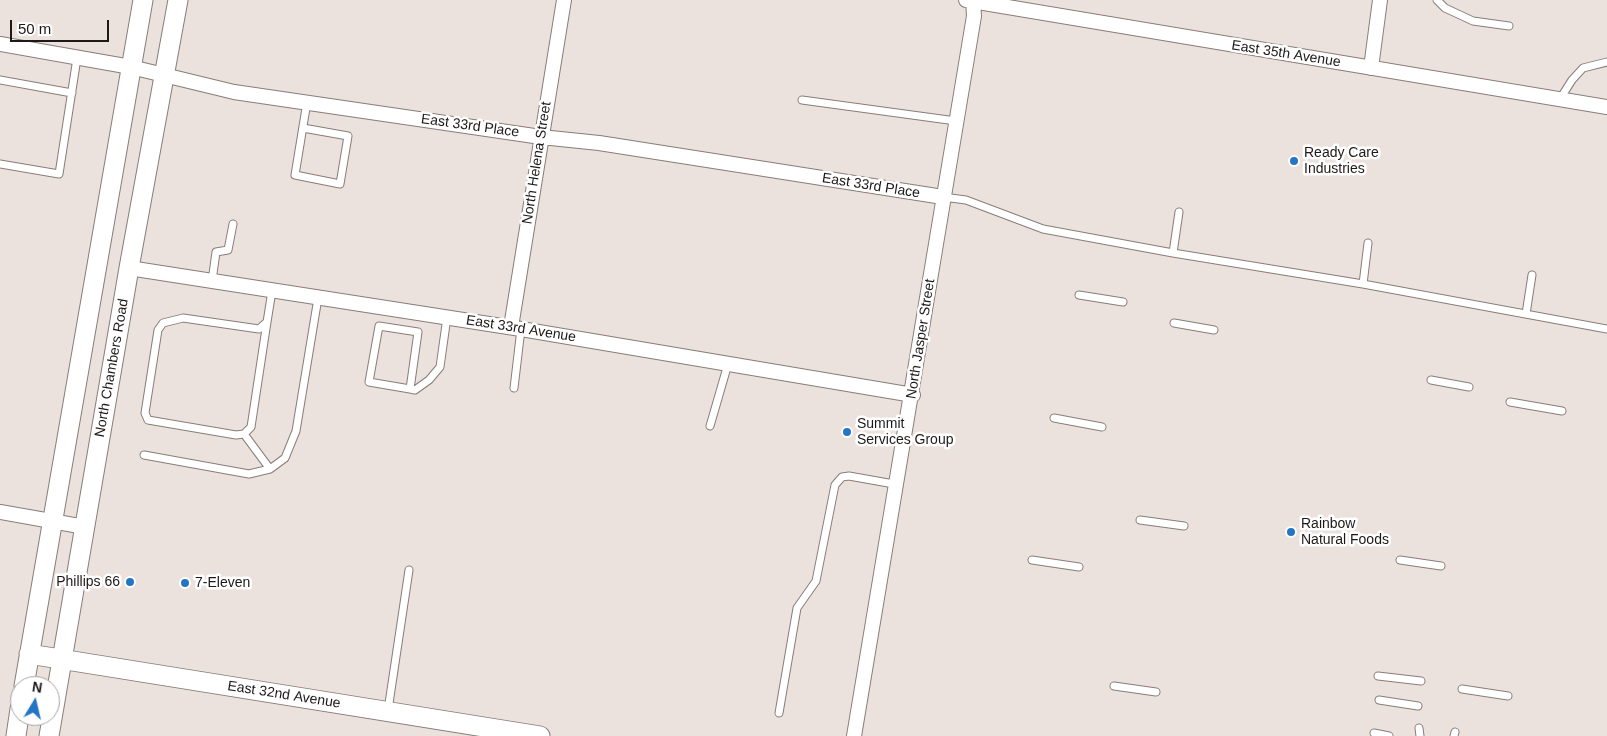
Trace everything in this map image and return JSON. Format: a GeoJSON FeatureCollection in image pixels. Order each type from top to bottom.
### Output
{"type":"FeatureCollection","features":[{"type":"Feature","properties":{"kind":"main road"},"geometry":{"type":"LineString","coordinates":[[26,676],[143,0]]}},
{"type":"Feature","properties":{"kind":"main road","name":"North Chambers Road"},"geometry":{"type":"LineString","coordinates":[[49,736],[129,268],[178,0]]}},
{"type":"Feature","properties":{"kind":"main road","name":"East 32nd Avenue"},"geometry":{"type":"LineString","coordinates":[[29,654],[540,736]]}},
{"type":"Feature","properties":{"kind":"street","name":"North Helena Street"},"geometry":{"type":"LineString","coordinates":[[516,328],[541,137],[564,0]]}},
{"type":"Feature","properties":{"kind":"street","name":"East 35th Avenue"},"geometry":{"type":"LineString","coordinates":[[970,0],[1607,107]]}},
{"type":"Feature","properties":{"kind":"street","name":"North Jasper Street"},"geometry":{"type":"LineString","coordinates":[[854,736],[894,484],[913,395],[943,197],[974,16],[970,0]]}},
{"type":"Feature","properties":{"kind":"street"},"geometry":{"type":"LineString","coordinates":[[1371,68],[1380,0]]}},
{"type":"Feature","properties":{"kind":"street","name":"East 33rd Place"},"geometry":{"type":"LineString","coordinates":[[0,44],[131,68],[234,92],[541,137],[599,143],[943,197]]}},
{"type":"Feature","properties":{"kind":"street","name":"East 33rd Avenue"},"geometry":{"type":"LineString","coordinates":[[129,268],[516,328],[913,395]]}},
{"type":"Feature","properties":{"kind":"street"},"geometry":{"type":"LineString","coordinates":[[0,512],[85,527]]}},
{"type":"Feature","properties":{"kind":"lane"},"geometry":{"type":"LineString","coordinates":[[1437,0],[1445,8],[1473,21],[1509,26]]}},
{"type":"Feature","properties":{"kind":"lane"},"geometry":{"type":"LineString","coordinates":[[0,164],[59,174],[77,58]]}},
{"type":"Feature","properties":{"kind":"lane"},"geometry":{"type":"LineString","coordinates":[[1560,99],[1572,80],[1584,68],[1607,62]]}},
{"type":"Feature","properties":{"kind":"lane"},"geometry":{"type":"LineString","coordinates":[[0,80],[72,93]]}},
{"type":"Feature","properties":{"kind":"lane"},"geometry":{"type":"LineString","coordinates":[[802,100],[956,121]]}},
{"type":"Feature","properties":{"kind":"lane"},"geometry":{"type":"LineString","coordinates":[[303,128],[348,136],[340,184],[295,175],[307,102]]}},
{"type":"Feature","properties":{"kind":"lane"},"geometry":{"type":"LineString","coordinates":[[943,197],[966,200],[1043,229],[1173,254],[1363,284],[1607,328]]}},
{"type":"Feature","properties":{"kind":"lane"},"geometry":{"type":"LineString","coordinates":[[1173,254],[1179,212]]}},
{"type":"Feature","properties":{"kind":"lane"},"geometry":{"type":"LineString","coordinates":[[212,281],[216,252],[228,250],[234,224]]}},
{"type":"Feature","properties":{"kind":"lane"},"geometry":{"type":"LineString","coordinates":[[1363,284],[1368,243]]}},
{"type":"Feature","properties":{"kind":"lane"},"geometry":{"type":"LineString","coordinates":[[1526,314],[1532,275]]}},
{"type":"Feature","properties":{"kind":"lane"},"geometry":{"type":"LineString","coordinates":[[266,322],[259,329],[245,329],[183,318],[163,323],[158,330],[145,413],[148,420],[236,435],[244,434],[251,427],[272,290]]}},
{"type":"Feature","properties":{"kind":"lane"},"geometry":{"type":"LineString","coordinates":[[1079,295],[1123,302]]}},
{"type":"Feature","properties":{"kind":"lane"},"geometry":{"type":"LineString","coordinates":[[144,455],[249,474],[270,469],[285,458],[296,431],[318,298]]}},
{"type":"Feature","properties":{"kind":"lane"},"geometry":{"type":"LineString","coordinates":[[410,389],[418,332],[379,326],[369,382],[415,390],[429,380],[440,367],[447,317]]}},
{"type":"Feature","properties":{"kind":"lane"},"geometry":{"type":"LineString","coordinates":[[1174,323],[1214,330]]}},
{"type":"Feature","properties":{"kind":"lane"},"geometry":{"type":"LineString","coordinates":[[514,388],[516,328]]}},
{"type":"Feature","properties":{"kind":"lane"},"geometry":{"type":"LineString","coordinates":[[710,426],[728,364]]}},
{"type":"Feature","properties":{"kind":"lane"},"geometry":{"type":"LineString","coordinates":[[1430,380],[1469,387]]}},
{"type":"Feature","properties":{"kind":"lane"},"geometry":{"type":"LineString","coordinates":[[1510,402],[1562,411]]}},
{"type":"Feature","properties":{"kind":"lane"},"geometry":{"type":"LineString","coordinates":[[1054,418],[1102,427]]}},
{"type":"Feature","properties":{"kind":"lane"},"geometry":{"type":"LineString","coordinates":[[244,434],[270,469]]}},
{"type":"Feature","properties":{"kind":"lane"},"geometry":{"type":"LineString","coordinates":[[779,713],[796,608],[816,581],[835,485],[842,478],[849,476],[894,484]]}},
{"type":"Feature","properties":{"kind":"lane"},"geometry":{"type":"LineString","coordinates":[[1140,520],[1184,526]]}},
{"type":"Feature","properties":{"kind":"lane"},"geometry":{"type":"LineString","coordinates":[[1032,560],[1078,567]]}},
{"type":"Feature","properties":{"kind":"lane"},"geometry":{"type":"LineString","coordinates":[[1400,560],[1441,566]]}},
{"type":"Feature","properties":{"kind":"lane"},"geometry":{"type":"LineString","coordinates":[[388,712],[409,570]]}},
{"type":"Feature","properties":{"kind":"lane"},"geometry":{"type":"LineString","coordinates":[[1378,676],[1421,682]]}},
{"type":"Feature","properties":{"kind":"lane"},"geometry":{"type":"LineString","coordinates":[[1114,686],[1156,692]]}},
{"type":"Feature","properties":{"kind":"lane"},"geometry":{"type":"LineString","coordinates":[[1462,688],[1508,696]]}},
{"type":"Feature","properties":{"kind":"lane"},"geometry":{"type":"LineString","coordinates":[[1378,700],[1418,706]]}},
{"type":"Feature","properties":{"kind":"lane"},"geometry":{"type":"LineString","coordinates":[[1374,733],[1389,736]]}},
{"type":"Feature","properties":{"kind":"place","name":"Ready Care Industries"},"geometry":{"type":"Point","coordinates":[1294,161]}},
{"type":"Feature","properties":{"kind":"place","name":"Summit Services Group"},"geometry":{"type":"Point","coordinates":[847,432]}},
{"type":"Feature","properties":{"kind":"place","name":"Rainbow Natural Foods"},"geometry":{"type":"Point","coordinates":[1291,532]}},
{"type":"Feature","properties":{"kind":"place","name":"Phillips 66"},"geometry":{"type":"Point","coordinates":[130,582]}},
{"type":"Feature","properties":{"kind":"place","name":"7-Eleven"},"geometry":{"type":"Point","coordinates":[185,583]}}]}
